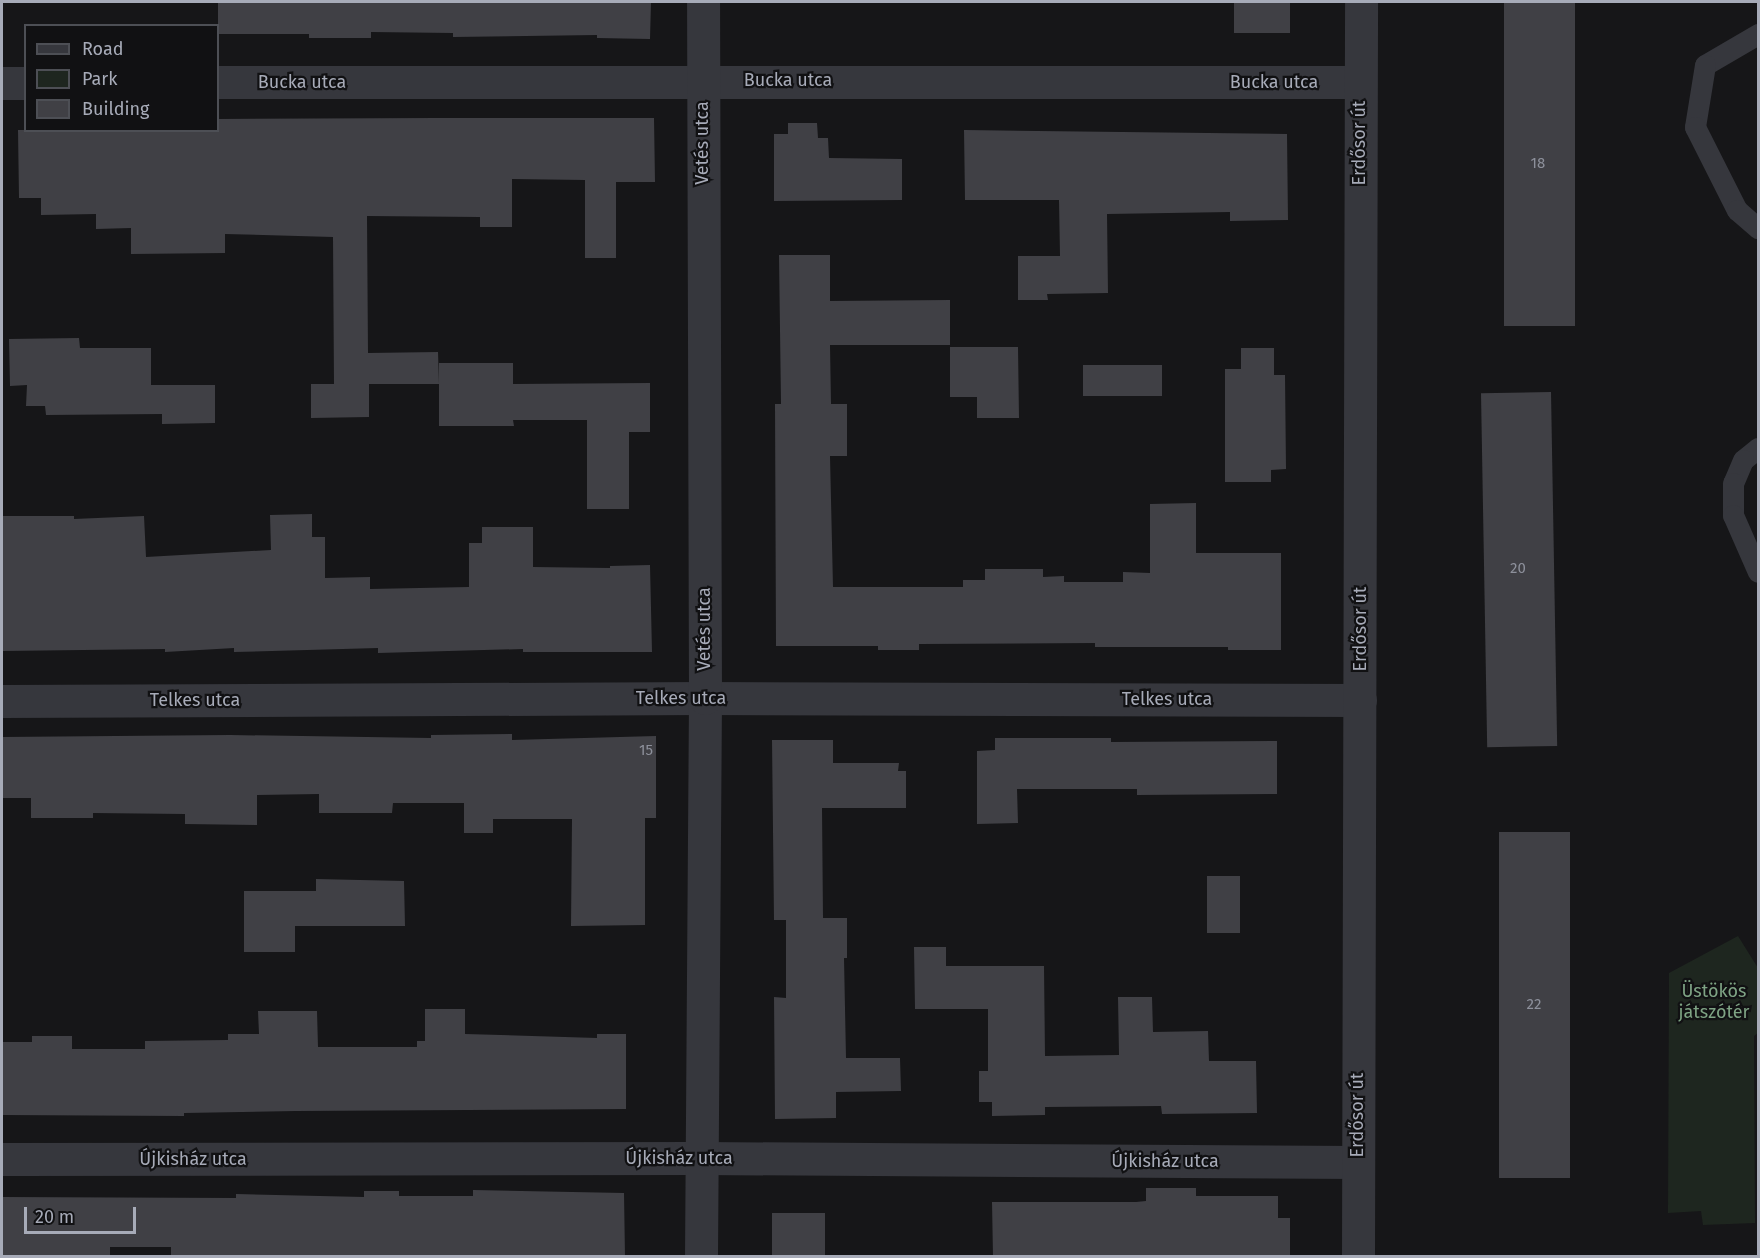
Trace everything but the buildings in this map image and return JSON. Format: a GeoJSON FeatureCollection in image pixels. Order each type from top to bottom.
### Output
{"type":"FeatureCollection","features":[{"type":"Feature","properties":{"kind":"street","name":"Vetés utca"},"geometry":{"type":"LineString","coordinates":[[700,1257],[705,698],[703,2]]}},
{"type":"Feature","properties":{"kind":"street","name":"Erdősor út"},"geometry":{"type":"LineString","coordinates":[[1358,1257],[1356,1162],[1360,700],[1359,82],[1361,2]]}},
{"type":"Feature","properties":{"kind":"street","name":"Bucka utca"},"geometry":{"type":"LineString","coordinates":[[219,82],[702,80],[1359,82]]}},
{"type":"Feature","properties":{"kind":"street"},"geometry":{"type":"LineString","coordinates":[[2,83],[24,83]]}},
{"type":"Feature","properties":{"kind":"street","name":"Telkes utca"},"geometry":{"type":"LineString","coordinates":[[2,701],[705,698],[1360,700]]}},
{"type":"Feature","properties":{"kind":"street","name":"Újkisház utca"},"geometry":{"type":"LineString","coordinates":[[2,1159],[702,1158],[1356,1162]]}},
{"type":"Feature","properties":{"kind":"lane"},"geometry":{"type":"LineString","coordinates":[[1758,34],[1705,65],[1695,127],[1737,210],[1758,228]]}},
{"type":"Feature","properties":{"kind":"lane"},"geometry":{"type":"LineString","coordinates":[[1758,448],[1743,460],[1733,483],[1733,515],[1758,572]]}},
{"type":"Feature","properties":{"kind":"green space","name":"Üstökös játszótér"},"geometry":{"type":"Polygon","coordinates":[[[1738,936],[1758,968],[1758,1033],[1754,1036],[1755,1223],[1703,1225],[1701,1211],[1668,1213],[1669,973],[1738,936]]]}}]}
